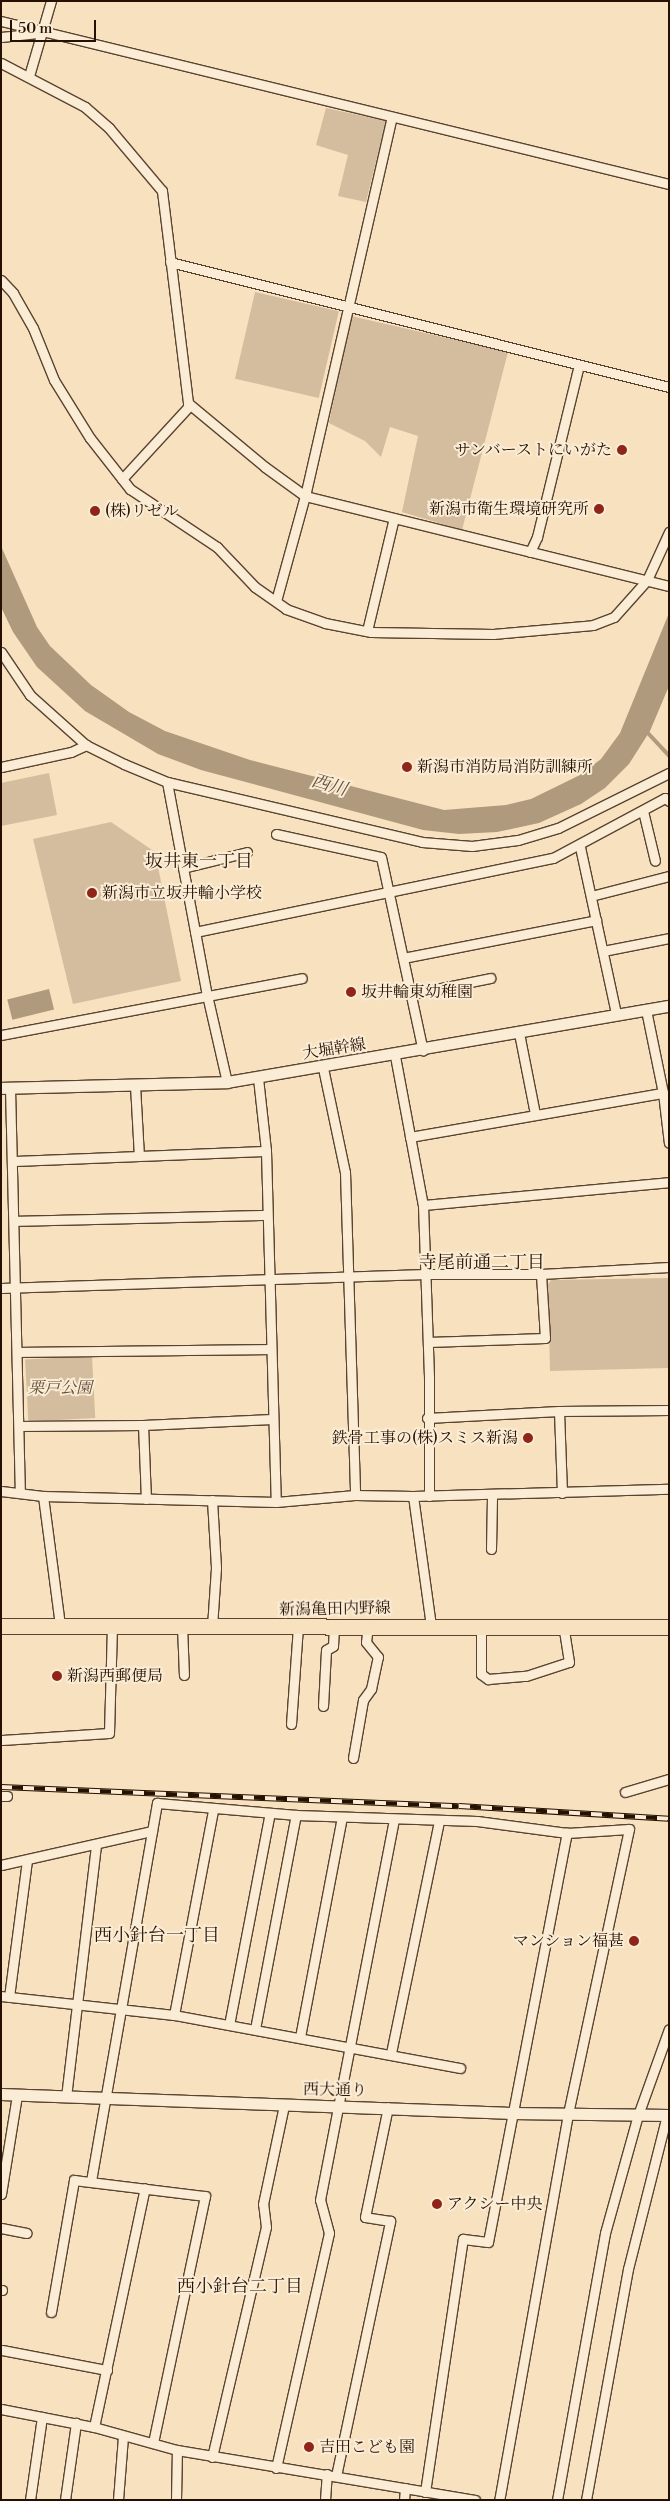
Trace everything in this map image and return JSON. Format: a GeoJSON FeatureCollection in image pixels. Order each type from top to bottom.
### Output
{"type":"FeatureCollection","features":[{"type":"Feature","properties":{"kind":"main road","name":"新潟亀田内野線"},"geometry":{"type":"LineString","coordinates":[[1,1626],[112,1624],[212,1627],[430,1625],[669,1626]]}},
{"type":"Feature","properties":{"kind":"street"},"geometry":{"type":"LineString","coordinates":[[29,76],[44,32],[51,1]]}},
{"type":"Feature","properties":{"kind":"street"},"geometry":{"type":"LineString","coordinates":[[1,21],[669,184]]}},
{"type":"Feature","properties":{"kind":"street"},"geometry":{"type":"LineString","coordinates":[[1,37],[44,32]]}},
{"type":"Feature","properties":{"kind":"street"},"geometry":{"type":"LineString","coordinates":[[1,63],[85,107],[109,128],[162,191],[190,404],[265,468],[305,496],[669,586]]}},
{"type":"Feature","properties":{"kind":"street"},"geometry":{"type":"LineString","coordinates":[[276,601],[305,496],[392,117]]}},
{"type":"Feature","properties":{"kind":"street"},"geometry":{"type":"LineString","coordinates":[[170,262],[348,305],[579,366],[669,387]]}},
{"type":"Feature","properties":{"kind":"street"},"geometry":{"type":"LineString","coordinates":[[1,280],[33,328],[54,380],[90,438],[130,489],[217,547],[256,588],[276,601],[325,623],[367,631],[493,634],[593,625],[614,617],[647,580],[669,532]]}},
{"type":"Feature","properties":{"kind":"street"},"geometry":{"type":"LineString","coordinates":[[530,552],[538,537],[579,366]]}},
{"type":"Feature","properties":{"kind":"street"},"geometry":{"type":"LineString","coordinates":[[122,479],[190,404]]}},
{"type":"Feature","properties":{"kind":"street"},"geometry":{"type":"LineString","coordinates":[[367,631],[394,518]]}},
{"type":"Feature","properties":{"kind":"street"},"geometry":{"type":"LineString","coordinates":[[1,652],[30,695],[86,745],[167,782],[422,842],[472,846],[518,840],[558,828],[669,773]]}},
{"type":"Feature","properties":{"kind":"street"},"geometry":{"type":"LineString","coordinates":[[1,767],[71,752],[86,745]]}},
{"type":"Feature","properties":{"kind":"street"},"geometry":{"type":"LineString","coordinates":[[167,782],[207,995],[228,1082]]}},
{"type":"Feature","properties":{"kind":"street"},"geometry":{"type":"LineString","coordinates":[[195,932],[553,858],[580,846],[665,798],[669,801]]}},
{"type":"Feature","properties":{"kind":"street"},"geometry":{"type":"LineString","coordinates":[[642,811],[655,861]]}},
{"type":"Feature","properties":{"kind":"street"},"geometry":{"type":"LineString","coordinates":[[276,834],[381,857],[423,1051]]}},
{"type":"Feature","properties":{"kind":"street"},"geometry":{"type":"LineString","coordinates":[[580,846],[616,1014]]}},
{"type":"Feature","properties":{"kind":"street"},"geometry":{"type":"LineString","coordinates":[[183,868],[247,852]]}},
{"type":"Feature","properties":{"kind":"street"},"geometry":{"type":"LineString","coordinates":[[591,896],[669,876]]}},
{"type":"Feature","properties":{"kind":"street"},"geometry":{"type":"LineString","coordinates":[[403,958],[596,920]]}},
{"type":"Feature","properties":{"kind":"street"},"geometry":{"type":"LineString","coordinates":[[603,951],[669,938]]}},
{"type":"Feature","properties":{"kind":"street"},"geometry":{"type":"LineString","coordinates":[[1,1035],[302,978]]}},
{"type":"Feature","properties":{"kind":"street"},"geometry":{"type":"LineString","coordinates":[[411,994],[490,978]]}},
{"type":"Feature","properties":{"kind":"street","name":"大堀幹線"},"geometry":{"type":"LineString","coordinates":[[6,1088],[228,1082],[395,1056],[616,1014],[669,1006]]}},
{"type":"Feature","properties":{"kind":"street"},"geometry":{"type":"LineString","coordinates":[[646,1010],[663,1093],[669,1143]]}},
{"type":"Feature","properties":{"kind":"street"},"geometry":{"type":"LineString","coordinates":[[519,1033],[535,1114]]}},
{"type":"Feature","properties":{"kind":"street"},"geometry":{"type":"LineString","coordinates":[[395,1056],[423,1205],[428,1342],[429,1496]]}},
{"type":"Feature","properties":{"kind":"street"},"geometry":{"type":"LineString","coordinates":[[323,1068],[345,1172],[346,1276],[355,1494]]}},
{"type":"Feature","properties":{"kind":"street"},"geometry":{"type":"LineString","coordinates":[[258,1078],[266,1151],[270,1350],[276,1502]]}},
{"type":"Feature","properties":{"kind":"street"},"geometry":{"type":"LineString","coordinates":[[135,1085],[139,1156]]}},
{"type":"Feature","properties":{"kind":"street"},"geometry":{"type":"LineString","coordinates":[[6,1088],[13,1161],[20,1491]]}},
{"type":"Feature","properties":{"kind":"street"},"geometry":{"type":"LineString","coordinates":[[410,1137],[663,1093]]}},
{"type":"Feature","properties":{"kind":"street"},"geometry":{"type":"LineString","coordinates":[[13,1161],[266,1151]]}},
{"type":"Feature","properties":{"kind":"street"},"geometry":{"type":"LineString","coordinates":[[423,1205],[669,1182]]}},
{"type":"Feature","properties":{"kind":"street"},"geometry":{"type":"LineString","coordinates":[[15,1221],[267,1215]]}},
{"type":"Feature","properties":{"kind":"street"},"geometry":{"type":"LineString","coordinates":[[1,1288],[346,1276],[542,1274],[669,1267]]}},
{"type":"Feature","properties":{"kind":"street"},"geometry":{"type":"LineString","coordinates":[[428,1342],[545,1338],[542,1274]]}},
{"type":"Feature","properties":{"kind":"street"},"geometry":{"type":"LineString","coordinates":[[18,1352],[270,1350]]}},
{"type":"Feature","properties":{"kind":"street"},"geometry":{"type":"LineString","coordinates":[[427,1418],[559,1411],[669,1410]]}},
{"type":"Feature","properties":{"kind":"street"},"geometry":{"type":"LineString","coordinates":[[559,1411],[562,1493]]}},
{"type":"Feature","properties":{"kind":"street"},"geometry":{"type":"LineString","coordinates":[[20,1426],[143,1425],[272,1418]]}},
{"type":"Feature","properties":{"kind":"street"},"geometry":{"type":"LineString","coordinates":[[143,1425],[146,1499]]}},
{"type":"Feature","properties":{"kind":"street"},"geometry":{"type":"LineString","coordinates":[[1,1491],[20,1491],[43,1496],[276,1502],[355,1494],[429,1496],[669,1490]]}},
{"type":"Feature","properties":{"kind":"street"},"geometry":{"type":"LineString","coordinates":[[491,1549],[492,1495]]}},
{"type":"Feature","properties":{"kind":"street"},"geometry":{"type":"LineString","coordinates":[[43,1496],[60,1626]]}},
{"type":"Feature","properties":{"kind":"street"},"geometry":{"type":"LineString","coordinates":[[413,1496],[430,1625]]}},
{"type":"Feature","properties":{"kind":"street"},"geometry":{"type":"LineString","coordinates":[[212,1500],[216,1568],[212,1627]]}},
{"type":"Feature","properties":{"kind":"street"},"geometry":{"type":"LineString","coordinates":[[2,1740],[109,1733],[112,1624]]}},
{"type":"Feature","properties":{"kind":"street"},"geometry":{"type":"LineString","coordinates":[[182,1626],[184,1675]]}},
{"type":"Feature","properties":{"kind":"street"},"geometry":{"type":"LineString","coordinates":[[323,1706],[326,1650],[334,1646],[334,1626]]}},
{"type":"Feature","properties":{"kind":"street"},"geometry":{"type":"LineString","coordinates":[[353,1758],[363,1700],[371,1689],[378,1657],[366,1642],[368,1626]]}},
{"type":"Feature","properties":{"kind":"street"},"geometry":{"type":"LineString","coordinates":[[481,1626],[481,1674],[488,1680],[526,1676],[569,1662],[563,1626]]}},
{"type":"Feature","properties":{"kind":"street"},"geometry":{"type":"LineString","coordinates":[[291,1724],[298,1627]]}},
{"type":"Feature","properties":{"kind":"street"},"geometry":{"type":"LineString","coordinates":[[625,1792],[669,1779]]}},
{"type":"Feature","properties":{"kind":"street"},"geometry":{"type":"LineString","coordinates":[[91,2180],[156,1803],[213,1810],[296,1815],[438,1822],[477,1821],[567,1833],[629,1829],[568,2114],[499,2500]]}},
{"type":"Feature","properties":{"kind":"street"},"geometry":{"type":"LineString","coordinates":[[174,2015],[213,1810]]}},
{"type":"Feature","properties":{"kind":"street"},"geometry":{"type":"LineString","coordinates":[[229,2025],[270,1813]]}},
{"type":"Feature","properties":{"kind":"street"},"geometry":{"type":"LineString","coordinates":[[255,2029],[296,1815]]}},
{"type":"Feature","properties":{"kind":"street"},"geometry":{"type":"LineString","coordinates":[[300,2037],[342,1817]]}},
{"type":"Feature","properties":{"kind":"street"},"geometry":{"type":"LineString","coordinates":[[276,2468],[329,2233],[320,2200],[348,2045],[394,1820]]}},
{"type":"Feature","properties":{"kind":"street"},"geometry":{"type":"LineString","coordinates":[[391,2053],[438,1822]]}},
{"type":"Feature","properties":{"kind":"street"},"geometry":{"type":"LineString","coordinates":[[1,1866],[152,1831]]}},
{"type":"Feature","properties":{"kind":"street"},"geometry":{"type":"LineString","coordinates":[[425,2492],[463,2239],[488,2242],[511,2113],[567,1833]]}},
{"type":"Feature","properties":{"kind":"street"},"geometry":{"type":"LineString","coordinates":[[66,2097],[96,1845]]}},
{"type":"Feature","properties":{"kind":"street"},"geometry":{"type":"LineString","coordinates":[[27,1860],[5,1997],[174,2015],[348,2045],[460,2068]]}},
{"type":"Feature","properties":{"kind":"street"},"geometry":{"type":"LineString","coordinates":[[556,2500],[605,2232],[638,2115],[669,2029]]}},
{"type":"Feature","properties":{"kind":"street","name":"西大通り"},"geometry":{"type":"LineString","coordinates":[[1,2094],[511,2113],[668,2115]]}},
{"type":"Feature","properties":{"kind":"street"},"geometry":{"type":"LineString","coordinates":[[1,2194],[17,2095]]}},
{"type":"Feature","properties":{"kind":"street"},"geometry":{"type":"LineString","coordinates":[[212,2457],[266,2227],[262,2204],[284,2105]]}},
{"type":"Feature","properties":{"kind":"street"},"geometry":{"type":"LineString","coordinates":[[325,2500],[390,2221],[365,2217],[388,2107]]}},
{"type":"Feature","properties":{"kind":"street"},"geometry":{"type":"LineString","coordinates":[[586,2500],[628,2268],[668,2115]]}},
{"type":"Feature","properties":{"kind":"street"},"geometry":{"type":"LineString","coordinates":[[51,2312],[74,2180],[91,2180],[205,2196],[153,2443]]}},
{"type":"Feature","properties":{"kind":"street"},"geometry":{"type":"LineString","coordinates":[[94,2427],[145,2188]]}},
{"type":"Feature","properties":{"kind":"street"},"geometry":{"type":"LineString","coordinates":[[1,2228],[27,2233]]}},
{"type":"Feature","properties":{"kind":"street"},"geometry":{"type":"LineString","coordinates":[[2,2350],[107,2370]]}},
{"type":"Feature","properties":{"kind":"street"},"geometry":{"type":"LineString","coordinates":[[1,2409],[94,2427],[177,2450],[212,2457],[331,2475],[459,2499],[474,2500]]}},
{"type":"Feature","properties":{"kind":"street"},"geometry":{"type":"LineString","coordinates":[[30,2500],[42,2417]]}},
{"type":"Feature","properties":{"kind":"street"},"geometry":{"type":"LineString","coordinates":[[65,2500],[76,2423]]}},
{"type":"Feature","properties":{"kind":"street"},"geometry":{"type":"LineString","coordinates":[[118,2500],[123,2436]]}},
{"type":"Feature","properties":{"kind":"street"},"geometry":{"type":"LineString","coordinates":[[176,2500],[177,2450]]}},
{"type":"Feature","properties":{"kind":"street"},"geometry":{"type":"LineString","coordinates":[[404,2488],[404,2500]]}},
{"type":"Feature","properties":{"kind":"green space"},"geometry":{"type":"Polygon","coordinates":[[[326,108],[386,121],[366,202],[338,196],[348,155],[316,145],[326,108]]]}},
{"type":"Feature","properties":{"kind":"green space"},"geometry":{"type":"Polygon","coordinates":[[[255,292],[339,311],[319,398],[235,379],[255,292]]]}},
{"type":"Feature","properties":{"kind":"green space"},"geometry":{"type":"Polygon","coordinates":[[[351,316],[508,352],[462,530],[402,512],[418,436],[390,427],[381,457],[365,441],[329,423],[351,316]]]}},
{"type":"Feature","properties":{"kind":"green space"},"geometry":{"type":"Polygon","coordinates":[[[49,773],[57,815],[1,826],[1,783],[49,773]]]}},
{"type":"Feature","properties":{"kind":"green space"},"geometry":{"type":"Polygon","coordinates":[[[111,822],[155,852],[181,981],[73,1004],[33,839],[111,822]]]}},
{"type":"Feature","properties":{"kind":"green space"},"geometry":{"type":"Polygon","coordinates":[[[669,1278],[669,1368],[550,1371],[548,1285],[551,1280],[669,1278]]]}},
{"type":"Feature","properties":{"kind":"green space","name":"栗戸公園"},"geometry":{"type":"Polygon","coordinates":[[[92,1356],[95,1418],[28,1421],[25,1360],[92,1356]]]}},
{"type":"Feature","properties":{"kind":"water","name":"西川"},"geometry":{"type":"Polygon","coordinates":[[[1,546],[37,627],[50,646],[91,685],[129,712],[165,731],[250,760],[444,810],[506,805],[531,799],[580,775],[601,759],[620,733],[669,613],[669,686],[650,731],[629,764],[605,788],[581,804],[539,823],[497,832],[459,834],[423,830],[201,770],[158,754],[85,711],[37,667],[13,632],[1,607],[1,546]]]}},
{"type":"Feature","properties":{"kind":"water"},"geometry":{"type":"Polygon","coordinates":[[[49,989],[54,1009],[12,1020],[7,999],[49,989]]]}},
{"type":"Feature","properties":{"kind":"waterway"},"geometry":{"type":"LineString","coordinates":[[646,731],[669,756]]}},
{"type":"Feature","properties":{"kind":"railway"},"geometry":{"type":"LineString","coordinates":[[1,1787],[459,1806],[669,1819]]}},
{"type":"Feature","properties":{"kind":"place","name":"サンバーストにいがた"},"geometry":{"type":"Point","coordinates":[622,450]}},
{"type":"Feature","properties":{"kind":"place","name":"新潟市衛生環境研究所"},"geometry":{"type":"Point","coordinates":[599,509]}},
{"type":"Feature","properties":{"kind":"place","name":"(株)リゼル"},"geometry":{"type":"Point","coordinates":[95,511]}},
{"type":"Feature","properties":{"kind":"place","name":"新潟市消防局消防訓練所"},"geometry":{"type":"Point","coordinates":[407,767]}},
{"type":"Feature","properties":{"kind":"place","name":"新潟市立坂井輪小学校"},"geometry":{"type":"Point","coordinates":[92,893]}},
{"type":"Feature","properties":{"kind":"place","name":"坂井輪東幼稚園"},"geometry":{"type":"Point","coordinates":[351,992]}},
{"type":"Feature","properties":{"kind":"place","name":"鉄骨工事の(株)スミス新潟"},"geometry":{"type":"Point","coordinates":[528,1438]}},
{"type":"Feature","properties":{"kind":"place","name":"新潟西郵便局"},"geometry":{"type":"Point","coordinates":[57,1676]}},
{"type":"Feature","properties":{"kind":"place","name":"マンション福甚"},"geometry":{"type":"Point","coordinates":[634,1941]}},
{"type":"Feature","properties":{"kind":"place","name":"アクシー中央"},"geometry":{"type":"Point","coordinates":[437,2204]}},
{"type":"Feature","properties":{"kind":"place","name":"吉田こども園"},"geometry":{"type":"Point","coordinates":[309,2447]}},
{"type":"Feature","properties":{"kind":"district","name":"坂井東一丁目"},"geometry":{"type":"Point","coordinates":[199,862]}},
{"type":"Feature","properties":{"kind":"district","name":"寺尾前通二丁目"},"geometry":{"type":"Point","coordinates":[482,1263]}},
{"type":"Feature","properties":{"kind":"district","name":"西小針台一丁目"},"geometry":{"type":"Point","coordinates":[157,1936]}},
{"type":"Feature","properties":{"kind":"district","name":"西小針台二丁目"},"geometry":{"type":"Point","coordinates":[240,2287]}}]}
